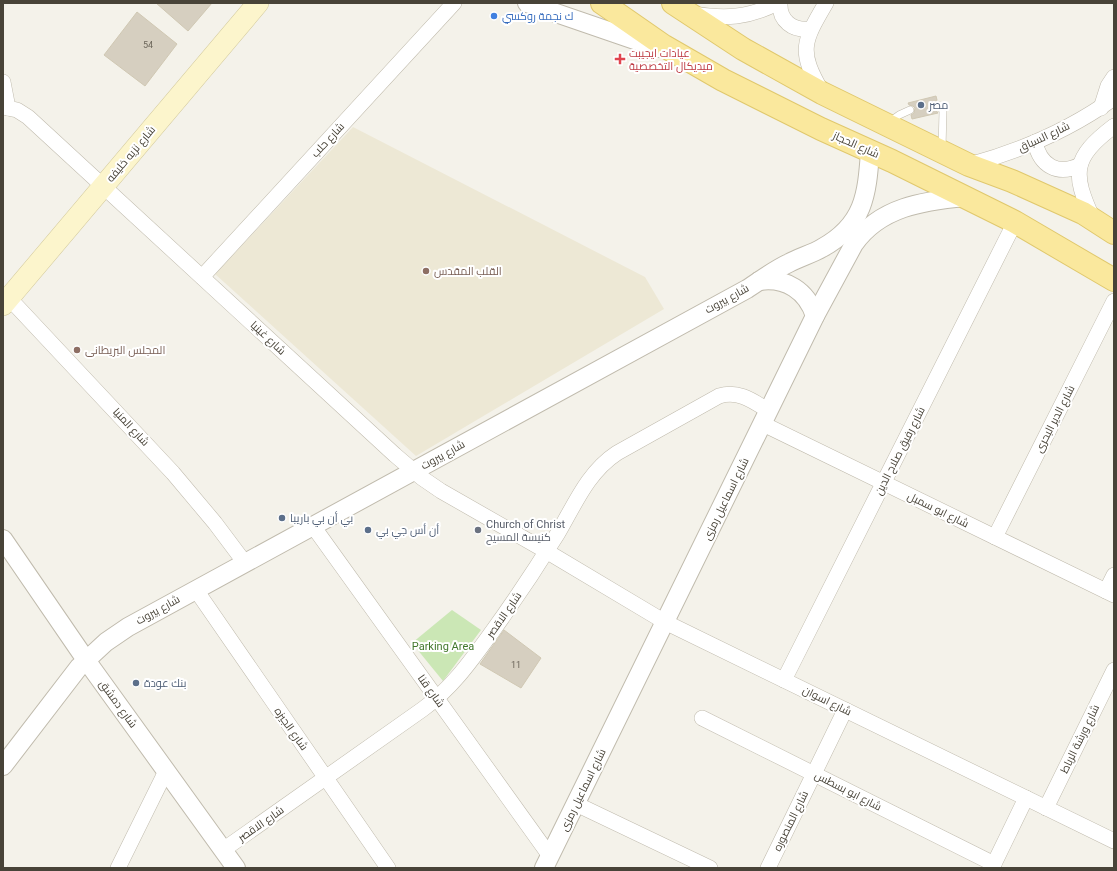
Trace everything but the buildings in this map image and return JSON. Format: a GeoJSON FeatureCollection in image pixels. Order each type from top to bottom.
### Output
{"type":"FeatureCollection","features":[{"type":"Feature","properties":{"kind":"main road","name":"شارع نزيه خليفه"},"geometry":{"type":"LineString","coordinates":[[6,302],[258,3]]}},
{"type":"Feature","properties":{"kind":"main road","name":"شارع الحجاز"},"geometry":{"type":"LineString","coordinates":[[602,3],[624,20],[676,54],[723,80],[821,129],[1015,222],[1114,280]]}},
{"type":"Feature","properties":{"kind":"main road"},"geometry":{"type":"LineString","coordinates":[[680,8],[743,49],[822,93],[969,165],[1012,181],[1083,213],[1114,233]]}},
{"type":"Feature","properties":{"kind":"street","name":"شارع حلب"},"geometry":{"type":"LineString","coordinates":[[202,277],[454,3]]}},
{"type":"Feature","properties":{"kind":"street"},"geometry":{"type":"LineString","coordinates":[[527,3],[676,54]]}},
{"type":"Feature","properties":{"kind":"street"},"geometry":{"type":"LineString","coordinates":[[680,8],[708,16],[732,18],[755,13],[779,3],[781,13],[787,23],[798,29],[810,29]]}},
{"type":"Feature","properties":{"kind":"street"},"geometry":{"type":"LineString","coordinates":[[822,93],[808,64],[806,43],[810,29],[826,3]]}},
{"type":"Feature","properties":{"kind":"street"},"geometry":{"type":"LineString","coordinates":[[1101,108],[1108,86],[1114,78]]}},
{"type":"Feature","properties":{"kind":"street"},"geometry":{"type":"LineString","coordinates":[[3,82],[6,108]]}},
{"type":"Feature","properties":{"kind":"street","name":"شارع السباق"},"geometry":{"type":"LineString","coordinates":[[969,165],[1002,155],[1051,135],[1101,108],[1114,98]]}},
{"type":"Feature","properties":{"kind":"street","name":"شارع غينيا"},"geometry":{"type":"LineString","coordinates":[[6,108],[21,112],[28,117],[413,471],[441,491],[546,551]]}},
{"type":"Feature","properties":{"kind":"street"},"geometry":{"type":"LineString","coordinates":[[1093,219],[1080,185],[1080,165],[1091,145],[1114,126]]}},
{"type":"Feature","properties":{"kind":"street"},"geometry":{"type":"LineString","coordinates":[[1035,142],[1040,156],[1051,167],[1066,170],[1073,169],[1080,165]]}},
{"type":"Feature","properties":{"kind":"street","name":"شارع بيروت"},"geometry":{"type":"LineString","coordinates":[[3,766],[67,682],[86,660],[106,642],[128,627],[759,281],[783,266],[828,244],[846,231],[855,219],[863,202],[868,180],[870,152]]}},
{"type":"Feature","properties":{"kind":"street","name":"شارع اسماعيل رمزى"},"geometry":{"type":"LineString","coordinates":[[547,862],[815,316],[859,236],[870,226],[885,216],[903,208],[930,200],[965,197]]}},
{"type":"Feature","properties":{"kind":"street","name":"شارع رفيق صلاح الدين"},"geometry":{"type":"LineString","coordinates":[[784,680],[1015,222]]}},
{"type":"Feature","properties":{"kind":"street"},"geometry":{"type":"LineString","coordinates":[[759,281],[776,280],[792,286],[805,296],[812,306],[815,316]]}},
{"type":"Feature","properties":{"kind":"street","name":"شارع الدير البحرى"},"geometry":{"type":"LineString","coordinates":[[996,537],[1114,301]]}},
{"type":"Feature","properties":{"kind":"street","name":"شارع المنيا"},"geometry":{"type":"LineString","coordinates":[[6,302],[173,473],[205,510],[245,563]]}},
{"type":"Feature","properties":{"kind":"street","name":"شارع الاقصر"},"geometry":{"type":"LineString","coordinates":[[223,850],[437,698],[461,674],[507,611],[591,477],[600,466],[617,453],[719,396],[740,395],[766,418]]}},
{"type":"Feature","properties":{"kind":"street","name":"شارع ابو سمبل"},"geometry":{"type":"LineString","coordinates":[[766,418],[884,483],[1110,593]]}},
{"type":"Feature","properties":{"kind":"street","name":"شارع قنا"},"geometry":{"type":"LineString","coordinates":[[313,526],[437,698],[547,862]]}},
{"type":"Feature","properties":{"kind":"street","name":"شارع دمشق"},"geometry":{"type":"LineString","coordinates":[[3,539],[86,660],[236,868]]}},
{"type":"Feature","properties":{"kind":"street","name":"شارع اسوان"},"geometry":{"type":"LineString","coordinates":[[546,551],[666,622],[1114,840]]}},
{"type":"Feature","properties":{"kind":"street"},"geometry":{"type":"LineString","coordinates":[[1110,593],[1114,575]]}},
{"type":"Feature","properties":{"kind":"street","name":"شارع الجيزه"},"geometry":{"type":"LineString","coordinates":[[196,590],[388,868]]}},
{"type":"Feature","properties":{"kind":"street","name":"شارع ورشة الرباط"},"geometry":{"type":"LineString","coordinates":[[1046,808],[1114,670]]}},
{"type":"Feature","properties":{"kind":"street","name":"شارع المنصوره"},"geometry":{"type":"LineString","coordinates":[[768,868],[846,710]]}},
{"type":"Feature","properties":{"kind":"street","name":"شارع ابو بسطس"},"geometry":{"type":"LineString","coordinates":[[702,718],[993,866]]}},
{"type":"Feature","properties":{"kind":"street"},"geometry":{"type":"LineString","coordinates":[[118,868],[166,771]]}},
{"type":"Feature","properties":{"kind":"street"},"geometry":{"type":"LineString","coordinates":[[993,866],[1026,798]]}},
{"type":"Feature","properties":{"kind":"street"},"geometry":{"type":"LineString","coordinates":[[576,804],[710,868]]}},
{"type":"Feature","properties":{"kind":"lane"},"geometry":{"type":"LineString","coordinates":[[938,105],[943,112],[942,152]]}},
{"type":"Feature","properties":{"kind":"lane"},"geometry":{"type":"LineString","coordinates":[[885,125],[899,115],[910,110]]}},
{"type":"Feature","properties":{"kind":"shaded area"},"geometry":{"type":"Polygon","coordinates":[[[353,127],[645,277],[664,309],[416,456],[215,274],[353,127]]]}},
{"type":"Feature","properties":{"kind":"green space","name":"Parking Area"},"geometry":{"type":"Polygon","coordinates":[[[452,610],[481,630],[443,681],[412,643],[452,610]]]}},
{"type":"Feature","properties":{"kind":"place","name":"ك نجمة روكسي"},"geometry":{"type":"Point","coordinates":[494,16]}},
{"type":"Feature","properties":{"kind":"place","name":"عيادات ايجيبت ميديكال التخصصية"},"geometry":{"type":"Point","coordinates":[620,59]}},
{"type":"Feature","properties":{"kind":"place","name":"مصر"},"geometry":{"type":"Point","coordinates":[921,105]}},
{"type":"Feature","properties":{"kind":"place","name":"القلب المقدس"},"geometry":{"type":"Point","coordinates":[426,271]}},
{"type":"Feature","properties":{"kind":"place","name":"المجلس البريطانى"},"geometry":{"type":"Point","coordinates":[77,350]}},
{"type":"Feature","properties":{"kind":"place","name":"بي أن بي باريبا"},"geometry":{"type":"Point","coordinates":[282,518]}},
{"type":"Feature","properties":{"kind":"place","name":"أن أس جي بي"},"geometry":{"type":"Point","coordinates":[368,530]}},
{"type":"Feature","properties":{"kind":"place","name":"Church of Christ كنيسة المسيح"},"geometry":{"type":"Point","coordinates":[478,530]}},
{"type":"Feature","properties":{"kind":"place","name":"بنك عودة"},"geometry":{"type":"Point","coordinates":[136,683]}}]}
